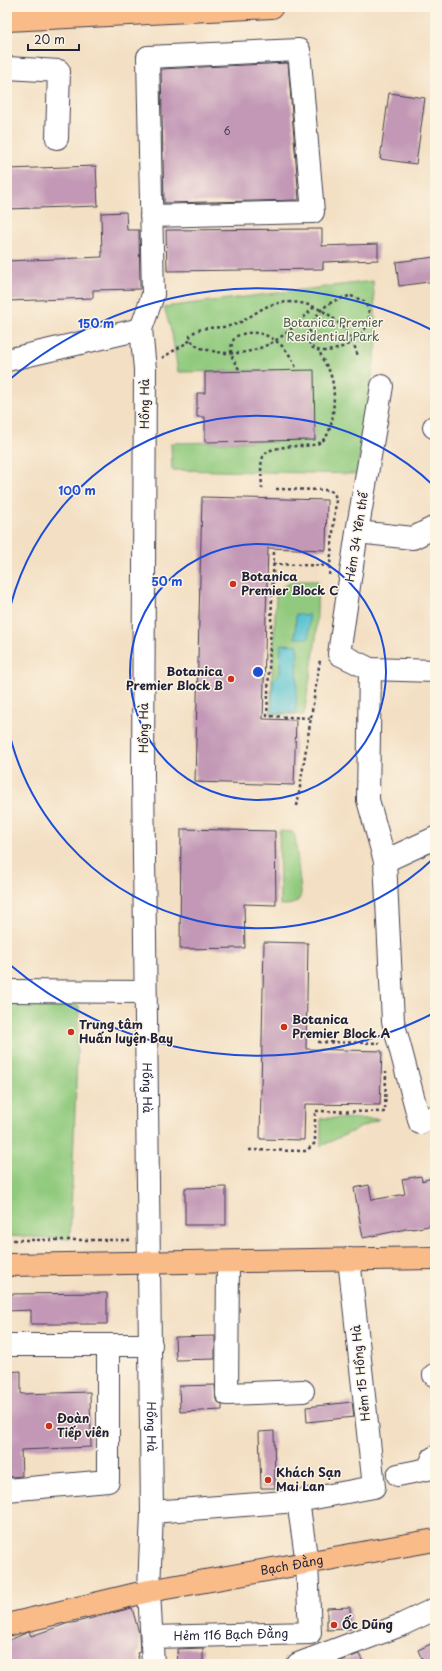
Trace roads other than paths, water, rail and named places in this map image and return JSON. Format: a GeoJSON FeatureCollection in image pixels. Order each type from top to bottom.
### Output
{"type":"FeatureCollection","features":[{"type":"Feature","properties":{"kind":"main road"},"geometry":{"type":"LineString","coordinates":[[7,20],[150,10],[272,7]]}},
{"type":"Feature","properties":{"kind":"main road"},"geometry":{"type":"LineString","coordinates":[[7,1265],[435,1258]]}},
{"type":"Feature","properties":{"kind":"main road","name":"Bạch Đằng"},"geometry":{"type":"LineString","coordinates":[[7,1625],[148,1591],[435,1540]]}},
{"type":"Feature","properties":{"kind":"street"},"geometry":{"type":"LineString","coordinates":[[7,360],[141,329],[153,295],[151,216],[148,57],[299,50],[313,212],[151,216]]}},
{"type":"Feature","properties":{"kind":"street"},"geometry":{"type":"LineString","coordinates":[[7,68],[59,71],[56,138]]}},
{"type":"Feature","properties":{"kind":"street","name":"Hồng Hà"},"geometry":{"type":"LineString","coordinates":[[141,329],[145,377],[143,774],[152,1512],[148,1591]]}},
{"type":"Feature","properties":{"kind":"street","name":"Hẻm 34 Yên thế"},"geometry":{"type":"LineString","coordinates":[[370,668],[339,654],[357,532],[382,386]]}},
{"type":"Feature","properties":{"kind":"street"},"geometry":{"type":"LineString","coordinates":[[357,532],[413,538],[435,528]]}},
{"type":"Feature","properties":{"kind":"street"},"geometry":{"type":"LineString","coordinates":[[427,1120],[393,1021],[385,861],[368,800],[370,668],[435,671]]}},
{"type":"Feature","properties":{"kind":"street"},"geometry":{"type":"LineString","coordinates":[[385,861],[435,838]]}},
{"type":"Feature","properties":{"kind":"street"},"geometry":{"type":"LineString","coordinates":[[7,991],[145,992]]}},
{"type":"Feature","properties":{"kind":"street","name":"Hẻm 15 Hồng Hà"},"geometry":{"type":"LineString","coordinates":[[298,1501],[374,1488],[349,1259]]}},
{"type":"Feature","properties":{"kind":"street"},"geometry":{"type":"LineString","coordinates":[[228,1262],[227,1394],[302,1391]]}},
{"type":"Feature","properties":{"kind":"street"},"geometry":{"type":"LineString","coordinates":[[7,1345],[151,1345]]}},
{"type":"Feature","properties":{"kind":"street"},"geometry":{"type":"LineString","coordinates":[[7,1490],[108,1481],[108,1345]]}},
{"type":"Feature","properties":{"kind":"street"},"geometry":{"type":"LineString","coordinates":[[398,1475],[428,1469],[433,1458],[435,1457]]}},
{"type":"Feature","properties":{"kind":"street"},"geometry":{"type":"LineString","coordinates":[[152,1512],[298,1501],[307,1563]]}},
{"type":"Feature","properties":{"kind":"street","name":"Hẻm 116 Bạch Đằng"},"geometry":{"type":"LineString","coordinates":[[152,1636],[310,1633],[307,1563]]}},
{"type":"Feature","properties":{"kind":"street"},"geometry":{"type":"LineString","coordinates":[[148,1591],[153,1664]]}},
{"type":"Feature","properties":{"kind":"street"},"geometry":{"type":"LineString","coordinates":[[298,1664],[401,1625],[435,1609]]}},
{"type":"Feature","properties":{"kind":"water"},"geometry":{"type":"Polygon","coordinates":[[[296,614],[309,615],[309,638],[295,638],[296,614]]]}},
{"type":"Feature","properties":{"kind":"water"},"geometry":{"type":"Polygon","coordinates":[[[281,644],[298,645],[296,713],[272,713],[273,680],[280,673],[281,644]]]}},
{"type":"Feature","properties":{"kind":"place","name":"Botanica Premier Block C"},"geometry":{"type":"Point","coordinates":[233,584]}},
{"type":"Feature","properties":{"kind":"place","name":"Botanica Premier Block B"},"geometry":{"type":"Point","coordinates":[231,679]}},
{"type":"Feature","properties":{"kind":"place","name":"Botanica Premier Block A"},"geometry":{"type":"Point","coordinates":[284,1027]}},
{"type":"Feature","properties":{"kind":"place","name":"Trung tâm Huấn luyện Bay"},"geometry":{"type":"Point","coordinates":[71,1032]}},
{"type":"Feature","properties":{"kind":"place","name":"Đoàn Tiếp viên"},"geometry":{"type":"Point","coordinates":[49,1426]}},
{"type":"Feature","properties":{"kind":"place","name":"Khách Sạn Mai Lan"},"geometry":{"type":"Point","coordinates":[268,1480]}},
{"type":"Feature","properties":{"kind":"place","name":"Ốc Dũng"},"geometry":{"type":"Point","coordinates":[334,1625]}},
{"type":"Feature","properties":{"kind":"park label","name":"Botanica Premier Residential Park"},"geometry":{"type":"Point","coordinates":[333,330]}}]}
